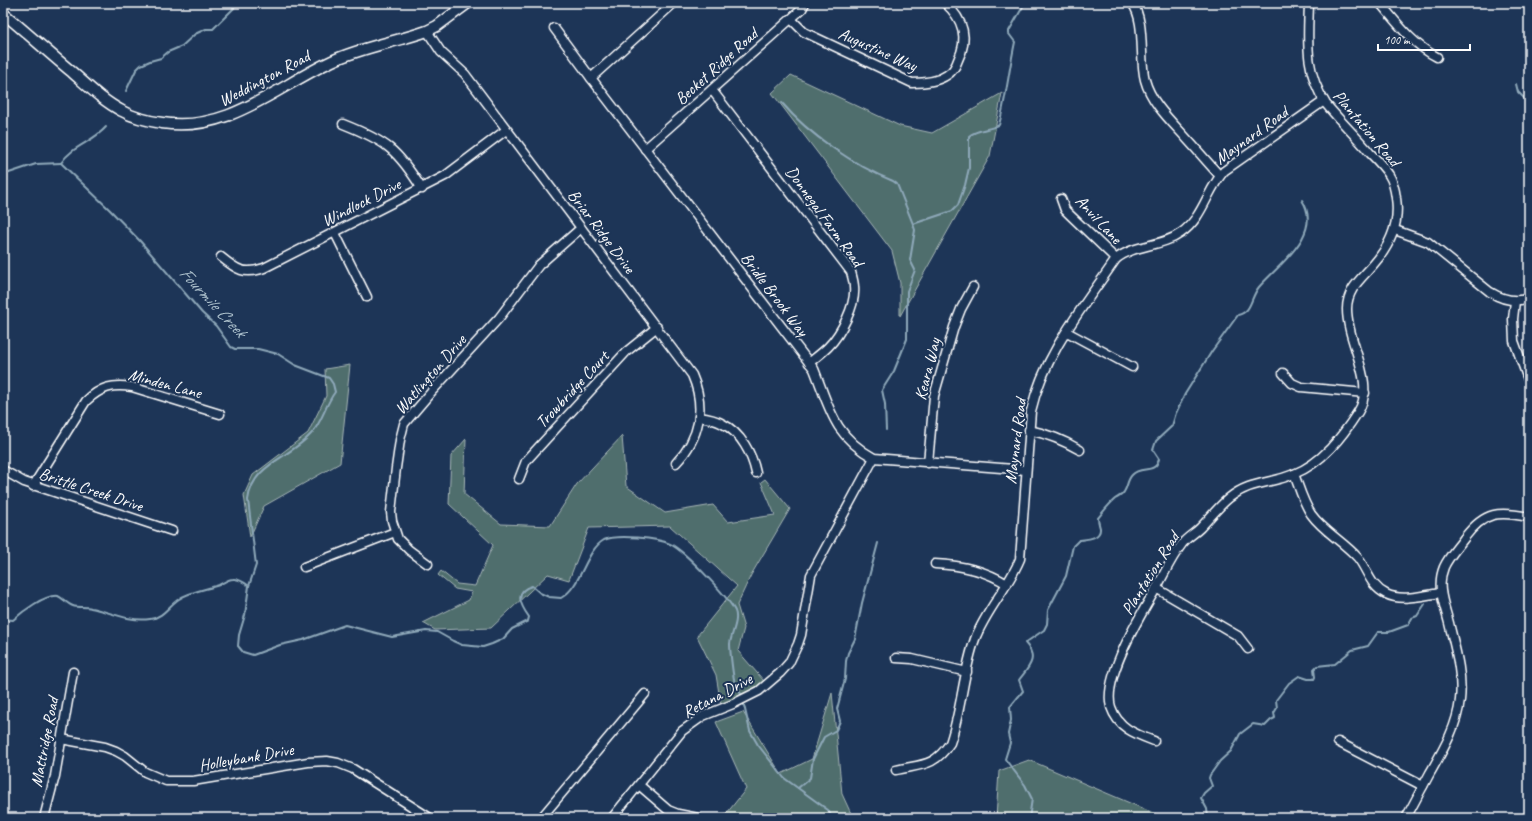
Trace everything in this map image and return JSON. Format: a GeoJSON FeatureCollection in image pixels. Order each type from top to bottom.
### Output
{"type":"FeatureCollection","features":[{"type":"Feature","properties":{"kind":"main road","name":"Weddington Road"},"geometry":{"type":"LineString","coordinates":[[3,13],[110,104],[123,112],[138,118],[168,124],[193,124],[219,119],[252,105],[311,71],[338,58],[363,49],[427,31],[437,26],[468,3]]}},
{"type":"Feature","properties":{"kind":"street"},"geometry":{"type":"LineString","coordinates":[[590,78],[674,3]]}},
{"type":"Feature","properties":{"kind":"street","name":"Becket Ridge Road"},"geometry":{"type":"LineString","coordinates":[[645,149],[802,9],[805,3]]}},
{"type":"Feature","properties":{"kind":"street","name":"Augustine Way"},"geometry":{"type":"LineString","coordinates":[[791,19],[804,32],[912,83],[924,83],[937,80],[948,75],[962,54],[965,38],[962,26],[956,14],[945,3]]}},
{"type":"Feature","properties":{"kind":"street"},"geometry":{"type":"LineString","coordinates":[[1132,3],[1138,15],[1144,80],[1148,90],[1171,121],[1220,176]]}},
{"type":"Feature","properties":{"kind":"street","name":"Plantation Road"},"geometry":{"type":"LineString","coordinates":[[1154,741],[1135,735],[1120,724],[1112,709],[1110,694],[1113,678],[1128,638],[1186,539],[1201,527],[1230,498],[1249,486],[1294,474],[1308,467],[1325,454],[1356,414],[1364,400],[1364,378],[1348,324],[1347,302],[1355,284],[1382,254],[1395,230],[1397,204],[1395,192],[1389,175],[1324,101],[1314,82],[1309,63],[1309,3]]}},
{"type":"Feature","properties":{"kind":"street"},"geometry":{"type":"LineString","coordinates":[[1380,3],[1408,35],[1429,53],[1437,57]]}},
{"type":"Feature","properties":{"kind":"street","name":"Bridle Brook Way"},"geometry":{"type":"LineString","coordinates":[[554,28],[590,78],[809,363],[814,370],[826,404],[838,426],[848,439],[860,450],[874,458],[1026,470]]}},
{"type":"Feature","properties":{"kind":"street","name":"Briar Ridge Drive"},"geometry":{"type":"LineString","coordinates":[[427,31],[441,52],[465,74],[692,375],[696,383],[699,401],[698,426],[689,448],[676,464]]}},
{"type":"Feature","properties":{"kind":"street","name":"Donnegal Farm Road"},"geometry":{"type":"LineString","coordinates":[[712,90],[851,272],[854,286],[852,309],[834,341],[809,363]]}},
{"type":"Feature","properties":{"kind":"street","name":"Maynard Road"},"geometry":{"type":"LineString","coordinates":[[896,770],[926,764],[935,760],[944,752],[950,743],[975,640],[980,628],[1008,584],[1020,560],[1031,411],[1040,380],[1067,332],[1116,259],[1127,252],[1168,240],[1189,227],[1202,210],[1220,176],[1241,158],[1324,101]]}},
{"type":"Feature","properties":{"kind":"street"},"geometry":{"type":"LineString","coordinates":[[343,124],[369,135],[388,146],[408,167],[422,189]]}},
{"type":"Feature","properties":{"kind":"street","name":"Windlock Drive"},"geometry":{"type":"LineString","coordinates":[[221,258],[239,270],[250,272],[264,268],[422,189],[449,172],[506,130]]}},
{"type":"Feature","properties":{"kind":"street","name":"Anvil Lane"},"geometry":{"type":"LineString","coordinates":[[1061,199],[1065,210],[1116,259]]}},
{"type":"Feature","properties":{"kind":"street","name":"Watlington Drive"},"geometry":{"type":"LineString","coordinates":[[428,564],[403,544],[395,532],[391,512],[400,440],[404,424],[499,318],[539,265],[581,228]]}},
{"type":"Feature","properties":{"kind":"street"},"geometry":{"type":"LineString","coordinates":[[1395,230],[1428,242],[1490,292],[1503,299],[1515,301],[1529,298]]}},
{"type":"Feature","properties":{"kind":"street"},"geometry":{"type":"LineString","coordinates":[[334,233],[367,297]]}},
{"type":"Feature","properties":{"kind":"street","name":"Keara Way"},"geometry":{"type":"LineString","coordinates":[[928,463],[934,396],[954,326],[973,287]]}},
{"type":"Feature","properties":{"kind":"street"},"geometry":{"type":"LineString","coordinates":[[1515,301],[1514,342],[1529,382]]}},
{"type":"Feature","properties":{"kind":"street","name":"Trowbridge Court"},"geometry":{"type":"LineString","coordinates":[[519,479],[526,461],[626,352],[657,327]]}},
{"type":"Feature","properties":{"kind":"street"},"geometry":{"type":"LineString","coordinates":[[1067,332],[1132,367]]}},
{"type":"Feature","properties":{"kind":"street"},"geometry":{"type":"LineString","coordinates":[[1283,373],[1292,383],[1301,387],[1365,393]]}},
{"type":"Feature","properties":{"kind":"street","name":"Minden Lane"},"geometry":{"type":"LineString","coordinates":[[34,486],[86,401],[98,391],[105,388],[119,385],[132,387],[220,414]]}},
{"type":"Feature","properties":{"kind":"street"},"geometry":{"type":"LineString","coordinates":[[699,417],[724,424],[734,432],[749,451],[753,459],[756,473]]}},
{"type":"Feature","properties":{"kind":"street"},"geometry":{"type":"LineString","coordinates":[[1029,430],[1051,435],[1080,450]]}},
{"type":"Feature","properties":{"kind":"street","name":"Retana Drive"},"geometry":{"type":"LineString","coordinates":[[612,818],[682,731],[703,716],[733,704],[759,691],[780,674],[793,655],[801,635],[811,575],[874,458]]}},
{"type":"Feature","properties":{"kind":"street","name":"Brittle Creek Drive"},"geometry":{"type":"LineString","coordinates":[[3,470],[15,478],[34,486],[172,531]]}},
{"type":"Feature","properties":{"kind":"street"},"geometry":{"type":"LineString","coordinates":[[1294,474],[1310,513],[1357,558],[1366,574],[1376,587],[1387,594],[1399,597],[1441,593]]}},
{"type":"Feature","properties":{"kind":"street"},"geometry":{"type":"LineString","coordinates":[[1406,818],[1452,730],[1460,701],[1461,684],[1459,666],[1441,593],[1440,584],[1444,567],[1477,524],[1490,516],[1512,514],[1529,517]]}},
{"type":"Feature","properties":{"kind":"street"},"geometry":{"type":"LineString","coordinates":[[304,567],[395,532]]}},
{"type":"Feature","properties":{"kind":"street"},"geometry":{"type":"LineString","coordinates":[[935,564],[971,568],[995,576],[1008,584]]}},
{"type":"Feature","properties":{"kind":"street"},"geometry":{"type":"LineString","coordinates":[[1156,588],[1238,636],[1248,648]]}},
{"type":"Feature","properties":{"kind":"street"},"geometry":{"type":"LineString","coordinates":[[896,658],[912,659],[967,672]]}},
{"type":"Feature","properties":{"kind":"street","name":"Mattridge Road"},"geometry":{"type":"LineString","coordinates":[[44,818],[55,776],[73,672]]}},
{"type":"Feature","properties":{"kind":"street"},"geometry":{"type":"LineString","coordinates":[[541,818],[645,694]]}},
{"type":"Feature","properties":{"kind":"street","name":"Holleybank Drive"},"geometry":{"type":"LineString","coordinates":[[61,739],[105,747],[116,751],[125,756],[145,772],[166,781],[193,781],[308,762],[327,761],[338,763],[353,769],[430,818]]}},
{"type":"Feature","properties":{"kind":"street"},"geometry":{"type":"LineString","coordinates":[[1338,742],[1423,786]]}},
{"type":"Feature","properties":{"kind":"street"},"geometry":{"type":"LineString","coordinates":[[639,785],[668,810],[678,814],[698,818]]}},
{"type":"Feature","properties":{"kind":"green space"},"geometry":{"type":"Polygon","coordinates":[[[791,75],[900,126],[932,133],[1002,93],[990,156],[900,316],[900,283],[892,251],[772,93],[791,75]]]}},
{"type":"Feature","properties":{"kind":"green space"},"geometry":{"type":"Polygon","coordinates":[[[350,365],[340,463],[264,506],[250,537],[244,495],[253,475],[308,433],[326,396],[325,369],[350,365]]]}},
{"type":"Feature","properties":{"kind":"green space"},"geometry":{"type":"Polygon","coordinates":[[[622,436],[626,486],[665,513],[713,505],[728,522],[775,515],[761,482],[765,479],[790,509],[751,575],[737,605],[744,628],[738,651],[764,681],[727,703],[721,705],[716,675],[697,636],[737,586],[670,526],[589,528],[569,580],[548,574],[491,628],[435,630],[423,623],[469,600],[472,592],[455,589],[438,575],[441,571],[457,584],[475,586],[493,545],[449,504],[451,456],[466,439],[464,494],[501,524],[550,526],[577,484],[622,436]]]}},
{"type":"Feature","properties":{"kind":"green space"},"geometry":{"type":"Polygon","coordinates":[[[832,693],[842,794],[853,818],[723,818],[746,789],[716,722],[743,712],[781,774],[812,759],[832,693]]]}},
{"type":"Feature","properties":{"kind":"green space"},"geometry":{"type":"Polygon","coordinates":[[[1029,760],[1165,818],[996,818],[999,771],[1029,760]]]}},
{"type":"Feature","properties":{"kind":"waterway"},"geometry":{"type":"LineString","coordinates":[[126,91],[136,70],[141,65],[161,58],[168,52],[182,46],[195,34],[206,29],[213,29],[239,3]]}},
{"type":"Feature","properties":{"kind":"waterway"},"geometry":{"type":"LineString","coordinates":[[913,224],[952,211],[958,205],[969,168],[969,136],[976,132],[999,125],[1015,42],[1009,34],[1009,31],[1025,3]]}},
{"type":"Feature","properties":{"kind":"waterway"},"geometry":{"type":"LineString","coordinates":[[1516,84],[1518,92],[1529,103]]}},
{"type":"Feature","properties":{"kind":"waterway"},"geometry":{"type":"LineString","coordinates":[[782,103],[805,126],[833,148],[863,167],[897,184],[915,230],[910,260],[915,270],[907,291],[907,339],[894,371],[882,390],[885,404],[886,430]]}},
{"type":"Feature","properties":{"kind":"waterway"},"geometry":{"type":"LineString","coordinates":[[61,163],[71,152],[95,137],[106,127]]}},
{"type":"Feature","properties":{"kind":"waterway","name":"Fourmile Creek"},"geometry":{"type":"LineString","coordinates":[[61,163],[140,241],[202,313],[216,326],[231,347],[235,349],[258,349],[278,354],[295,365],[329,378],[333,384],[335,392],[315,430],[302,442],[264,470],[251,488],[248,500],[256,565],[249,586],[245,615],[239,635],[238,646],[243,652],[253,655],[280,645],[303,640],[345,625],[392,637],[426,631],[437,632],[462,645],[483,647],[503,639],[512,629],[528,621],[529,617],[521,604],[520,599],[522,591],[532,586],[540,593],[549,597],[561,598],[568,593],[574,585],[592,552],[598,545],[604,540],[610,538],[627,537],[656,540],[670,544],[677,548],[706,575],[731,604],[736,615],[730,644],[733,676],[742,697]]}},
{"type":"Feature","properties":{"kind":"waterway","name":"Fourmile Creek"},"geometry":{"type":"LineString","coordinates":[[3,175],[36,164],[61,163]]}},
{"type":"Feature","properties":{"kind":"waterway"},"geometry":{"type":"LineString","coordinates":[[1029,818],[1032,799],[1025,785],[1005,759],[1010,743],[1008,734],[1011,720],[1010,707],[1023,691],[1019,680],[1029,667],[1032,658],[1029,648],[1025,643],[1044,630],[1047,624],[1048,610],[1066,576],[1073,546],[1079,540],[1092,538],[1100,532],[1098,518],[1106,508],[1123,493],[1132,475],[1136,472],[1154,467],[1157,464],[1159,459],[1153,450],[1156,441],[1172,426],[1185,394],[1212,351],[1238,315],[1246,311],[1259,287],[1287,259],[1303,237],[1307,225],[1307,213],[1302,200]]}},
{"type":"Feature","properties":{"kind":"waterway"},"geometry":{"type":"LineString","coordinates":[[798,788],[810,778],[813,759],[824,737],[836,730],[840,721],[837,709],[845,679],[846,661],[855,639],[862,603],[878,543]]}},
{"type":"Feature","properties":{"kind":"waterway"},"geometry":{"type":"LineString","coordinates":[[3,619],[13,620],[28,608],[53,596],[58,596],[75,607],[89,607],[127,618],[142,620],[150,619],[159,616],[183,597],[219,585],[229,580],[237,579],[249,586]]}},
{"type":"Feature","properties":{"kind":"waterway"},"geometry":{"type":"LineString","coordinates":[[1208,818],[1207,809],[1201,798],[1212,786],[1209,778],[1210,775],[1220,761],[1231,751],[1240,734],[1253,724],[1265,726],[1275,718],[1274,713],[1277,708],[1276,700],[1289,683],[1299,676],[1314,679],[1314,669],[1317,666],[1335,664],[1352,650],[1368,646],[1378,632],[1389,632],[1408,625],[1412,618],[1417,616],[1425,604]]}},
{"type":"Feature","properties":{"kind":"waterway","name":"Fourmile Creek"},"geometry":{"type":"LineString","coordinates":[[743,701],[750,731],[758,745],[784,778],[828,810],[832,818]]}}]}
